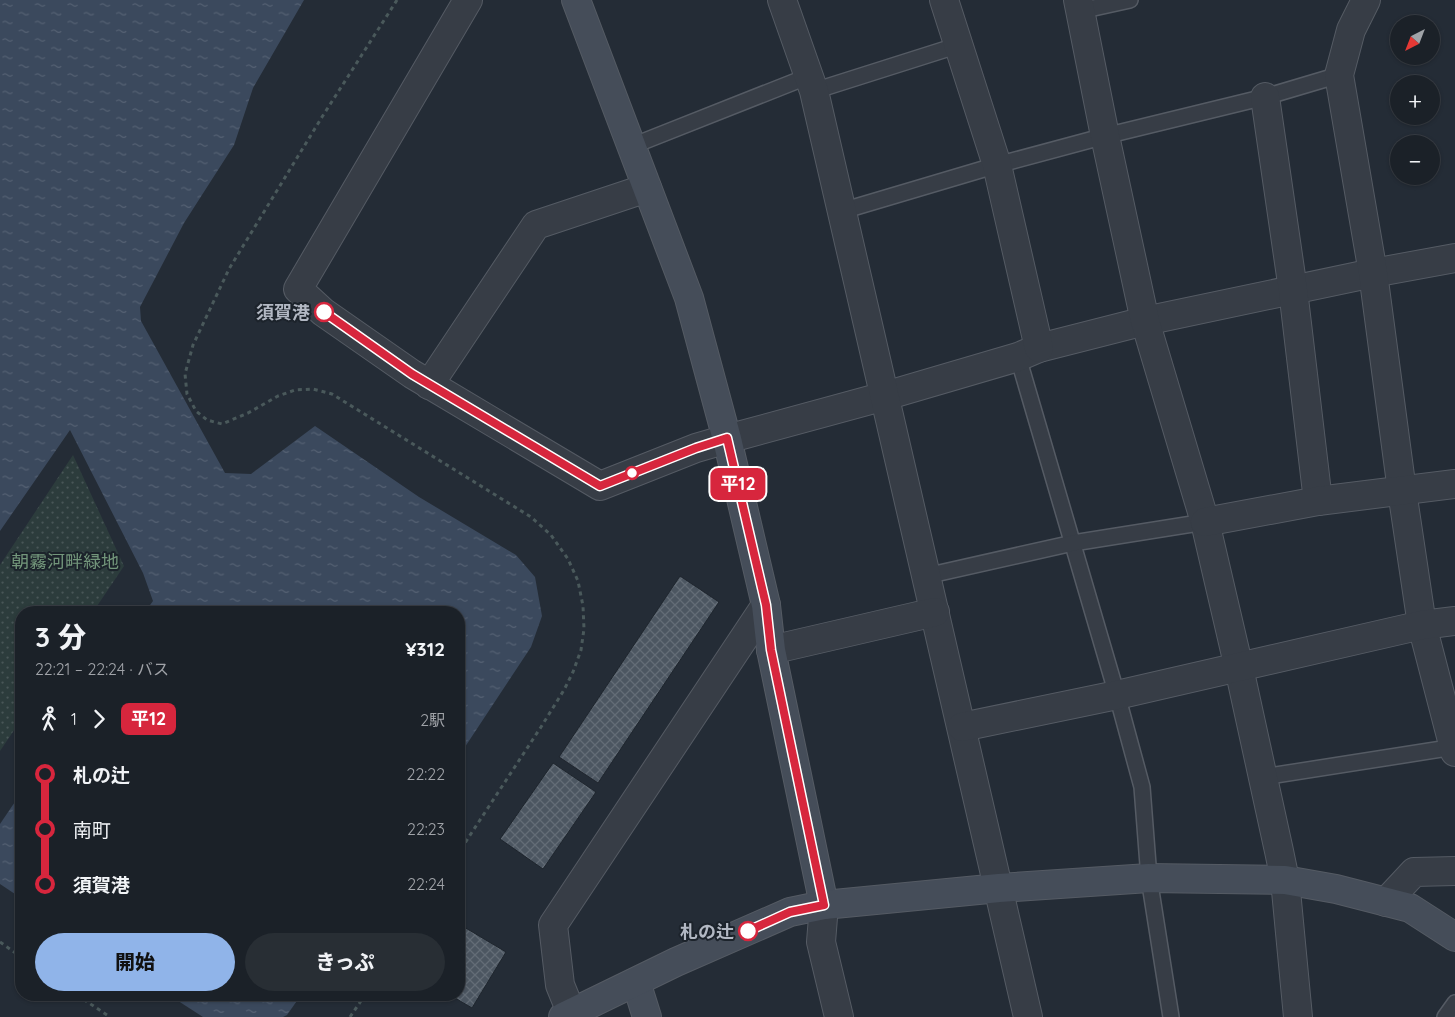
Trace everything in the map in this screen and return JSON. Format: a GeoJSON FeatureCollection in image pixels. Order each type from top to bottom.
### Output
{"type":"FeatureCollection","features":[{"type":"Feature","properties":{"kind":"street"},"geometry":{"type":"LineString","coordinates":[[468,0],[298,289],[324,312],[430,385],[600,486],[696,448],[727,438],[885,396],[1029,352],[1145,322],[1373,273],[1455,258]]}},
{"type":"Feature","properties":{"kind":"street"},"geometry":{"type":"LineString","coordinates":[[576,0],[689,298],[727,438],[766,605],[771,650],[824,905],[821,942],[839,1017]]}},
{"type":"Feature","properties":{"kind":"street"},"geometry":{"type":"LineString","coordinates":[[782,0],[812,84],[1028,1017]]}},
{"type":"Feature","properties":{"kind":"street"},"geometry":{"type":"LineString","coordinates":[[944,0],[996,165],[1029,352]]}},
{"type":"Feature","properties":{"kind":"street"},"geometry":{"type":"LineString","coordinates":[[1366,0],[1351,30],[1339,75],[1373,273],[1422,625],[1454,749]]}},
{"type":"Feature","properties":{"kind":"street"},"geometry":{"type":"LineString","coordinates":[[1079,6],[1145,322],[1205,522],[1263,777],[1285,880],[1298,1017]]}},
{"type":"Feature","properties":{"kind":"street"},"geometry":{"type":"LineString","coordinates":[[1265,97],[1293,290],[1318,501]]}},
{"type":"Feature","properties":{"kind":"street"},"geometry":{"type":"LineString","coordinates":[[430,385],[536,225],[647,188]]}},
{"type":"Feature","properties":{"kind":"street"},"geometry":{"type":"LineString","coordinates":[[1205,522],[1318,501],[1455,484]]}},
{"type":"Feature","properties":{"kind":"street"},"geometry":{"type":"LineString","coordinates":[[766,605],[553,925],[560,985],[567,1015],[790,912],[824,905],[999,888],[1150,878],[1285,880],[1336,889],[1410,908],[1455,937]]}},
{"type":"Feature","properties":{"kind":"street"},"geometry":{"type":"LineString","coordinates":[[771,650],[935,612]]}},
{"type":"Feature","properties":{"kind":"street"},"geometry":{"type":"LineString","coordinates":[[962,727],[1239,668],[1422,625],[1455,621]]}},
{"type":"Feature","properties":{"kind":"street"},"geometry":{"type":"LineString","coordinates":[[1386,902],[1414,872],[1455,872]]}},
{"type":"Feature","properties":{"kind":"street"},"geometry":{"type":"LineString","coordinates":[[636,982],[647,1017]]}},
{"type":"Feature","properties":{"kind":"lane"},"geometry":{"type":"LineString","coordinates":[[1079,6],[1130,0]]}},
{"type":"Feature","properties":{"kind":"lane"},"geometry":{"type":"LineString","coordinates":[[632,146],[812,84],[959,45]]}},
{"type":"Feature","properties":{"kind":"lane"},"geometry":{"type":"LineString","coordinates":[[842,211],[996,165],[1265,97],[1339,75]]}},
{"type":"Feature","properties":{"kind":"lane"},"geometry":{"type":"LineString","coordinates":[[1029,352],[1073,543],[1142,787],[1150,878],[1171,1017]]}},
{"type":"Feature","properties":{"kind":"lane"},"geometry":{"type":"LineString","coordinates":[[926,576],[1073,543],[1205,522]]}},
{"type":"Feature","properties":{"kind":"lane"},"geometry":{"type":"LineString","coordinates":[[1263,777],[1454,749]]}},
{"type":"Feature","properties":{"kind":"lane"},"geometry":{"type":"LineString","coordinates":[[1445,1017],[1455,1003]]}},
{"type":"Feature","properties":{"kind":"path"},"geometry":{"type":"LineString","coordinates":[[396,0],[316,125],[229,268],[193,344],[185,374],[187,394],[196,411],[207,420],[222,424],[248,413],[278,396],[295,390],[313,389],[332,394],[531,518],[551,535],[568,558],[578,580],[584,629],[573,672],[542,727],[465,843]]}},
{"type":"Feature","properties":{"kind":"path"},"geometry":{"type":"LineString","coordinates":[[0,942],[15,953]]}},
{"type":"Feature","properties":{"kind":"path"},"geometry":{"type":"LineString","coordinates":[[87,1001],[110,1017]]}},
{"type":"Feature","properties":{"kind":"path"},"geometry":{"type":"LineString","coordinates":[[350,1017],[361,1001]]}},
{"type":"Feature","properties":{"kind":"green space","name":"朝霧河畔緑地"},"geometry":{"type":"Polygon","coordinates":[[[73,455],[124,566],[97,606],[15,606],[15,729],[0,751],[0,565],[73,455]]]}},
{"type":"Feature","properties":{"kind":"water"},"geometry":{"type":"Polygon","coordinates":[[[0,0],[304,0],[253,88],[234,145],[184,223],[140,307],[141,321],[225,473],[251,474],[315,426],[419,497],[516,555],[535,577],[542,616],[531,647],[465,747],[465,606],[149,606],[153,601],[143,573],[70,430],[0,531],[0,0]]]}},
{"type":"Feature","properties":{"kind":"water"},"geometry":{"type":"Polygon","coordinates":[[[15,802],[15,894],[0,884],[0,824],[15,802]]]}},
{"type":"Feature","properties":{"kind":"water"},"geometry":{"type":"Polygon","coordinates":[[[178,1001],[297,1001],[287,1015],[283,1017],[203,1017],[178,1001]]]}},
{"type":"Feature","properties":{"kind":"building"},"geometry":{"type":"Polygon","coordinates":[[[680,576],[719,602],[598,783],[559,757],[680,576]]]}},
{"type":"Feature","properties":{"kind":"building"},"geometry":{"type":"Polygon","coordinates":[[[553,763],[596,792],[543,869],[500,839],[553,763]]]}},
{"type":"Feature","properties":{"kind":"building"},"geometry":{"type":"Polygon","coordinates":[[[465,928],[506,952],[472,1008],[460,1001],[465,1001],[465,928]]]}},
{"type":"Feature","properties":{"kind":"bus line","name":"平12"},"geometry":{"type":"LineString","coordinates":[[324,312],[412,374],[600,486],[696,448],[727,438],[766,605],[771,650],[824,905],[790,912],[748,931]]}},
{"type":"Feature","properties":{"kind":"place","name":"須賀港"},"geometry":{"type":"Point","coordinates":[324,312]}},
{"type":"Feature","properties":{"kind":"place","name":"札の辻"},"geometry":{"type":"Point","coordinates":[748,931]}}]}
